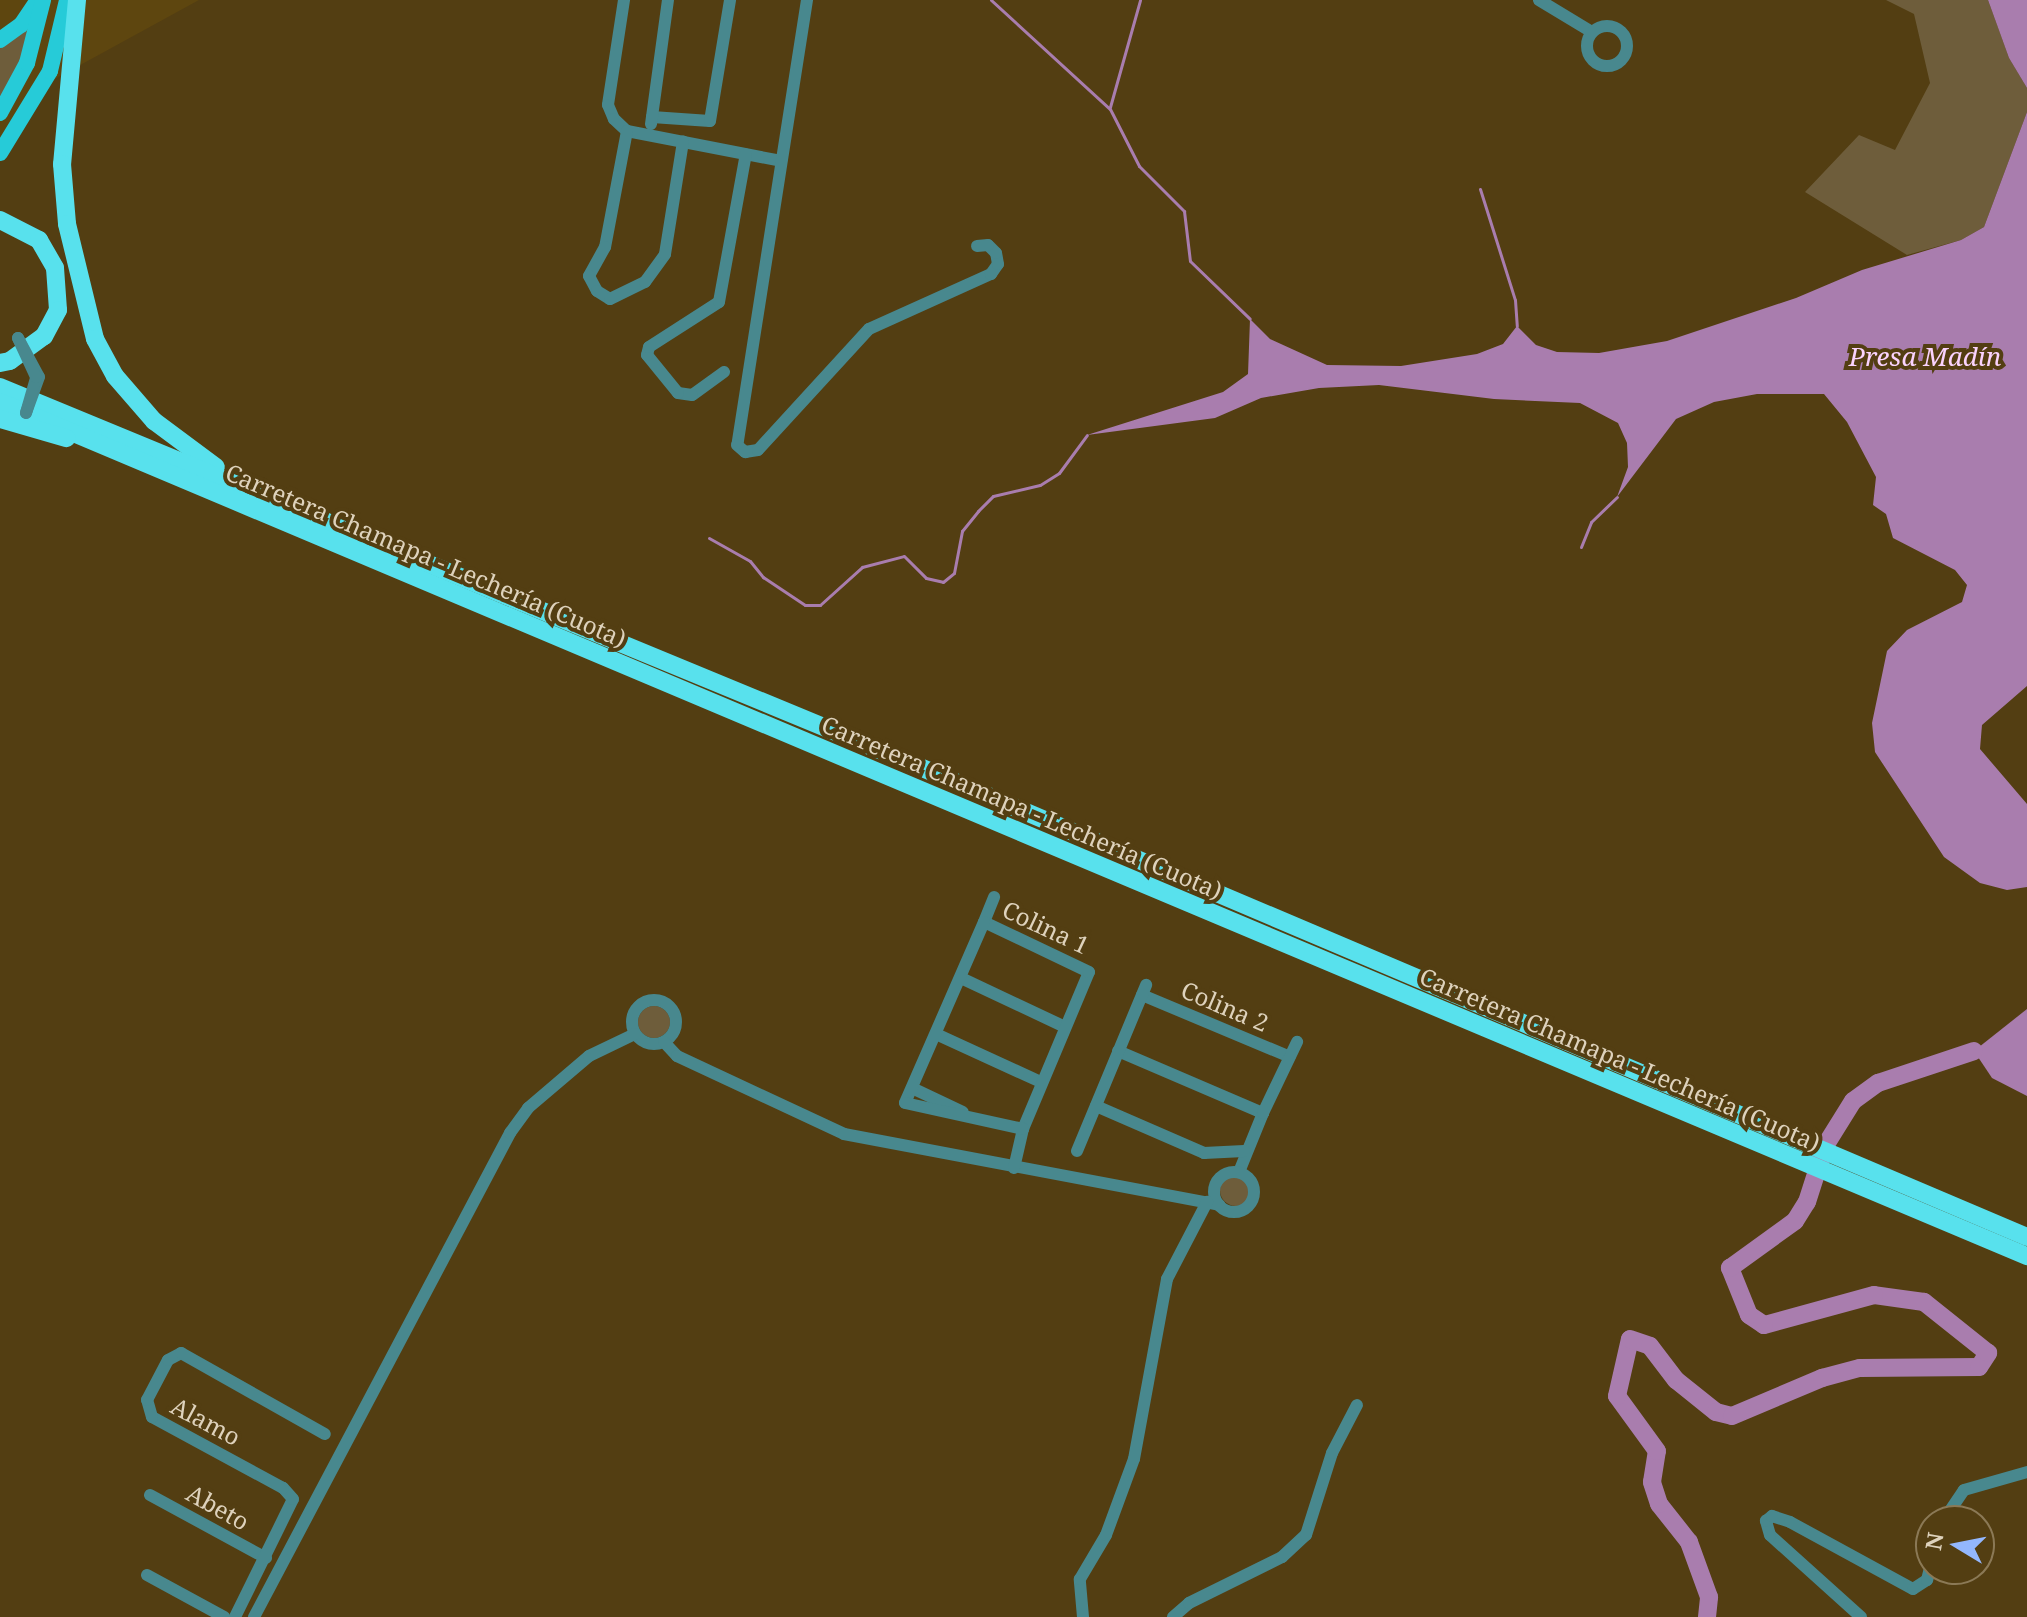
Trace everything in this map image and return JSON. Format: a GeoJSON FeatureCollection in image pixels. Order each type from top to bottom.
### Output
{"type":"FeatureCollection","features":[{"type":"Feature","properties":{"kind":"highway"},"geometry":{"type":"LineString","coordinates":[[77,0],[62,164],[67,224],[95,339],[115,376],[154,421],[205,461],[281,503]]}},
{"type":"Feature","properties":{"kind":"highway"},"geometry":{"type":"LineString","coordinates":[[0,220],[39,240],[55,268],[58,310],[44,336],[10,361],[0,363]]}},
{"type":"Feature","properties":{"kind":"highway","name":"Carretera Chamapa - Lechería (Cuota)"},"geometry":{"type":"LineString","coordinates":[[0,387],[894,756],[1653,1089]]}},
{"type":"Feature","properties":{"kind":"highway","name":"Carretera Chamapa - Lechería (Cuota)"},"geometry":{"type":"LineString","coordinates":[[0,402],[1996,1233],[2027,1256]]}},
{"type":"Feature","properties":{"kind":"highway"},"geometry":{"type":"LineString","coordinates":[[0,419],[53,437],[93,441]]}},
{"type":"Feature","properties":{"kind":"highway","name":"Carretera Chamapa - Lechería (Cuota)"},"geometry":{"type":"LineString","coordinates":[[1996,1233],[2027,1237]]}},
{"type":"Feature","properties":{"kind":"main road"},"geometry":{"type":"LineString","coordinates":[[0,40],[21,25],[41,0]]}},
{"type":"Feature","properties":{"kind":"main road"},"geometry":{"type":"LineString","coordinates":[[0,113],[27,63],[41,0]]}},
{"type":"Feature","properties":{"kind":"main road"},"geometry":{"type":"LineString","coordinates":[[0,153],[50,71],[67,0]]}},
{"type":"Feature","properties":{"kind":"street"},"geometry":{"type":"LineString","coordinates":[[624,0],[608,105],[627,131],[781,161]]}},
{"type":"Feature","properties":{"kind":"street"},"geometry":{"type":"LineString","coordinates":[[650,135],[668,0]]}},
{"type":"Feature","properties":{"kind":"street"},"geometry":{"type":"LineString","coordinates":[[652,117],[710,121],[730,0]]}},
{"type":"Feature","properties":{"kind":"street"},"geometry":{"type":"LineString","coordinates":[[807,0],[736,431],[737,445],[745,452],[758,450],[869,329],[991,274],[998,264],[996,253],[988,245],[977,246]]}},
{"type":"Feature","properties":{"kind":"street"},"geometry":{"type":"LineString","coordinates":[[1539,0],[1592,32]]}},
{"type":"Feature","properties":{"kind":"street"},"geometry":{"type":"LineString","coordinates":[[627,131],[605,247],[589,276],[597,291],[610,299],[645,282],[665,254],[683,141]]}},
{"type":"Feature","properties":{"kind":"street"},"geometry":{"type":"LineString","coordinates":[[724,372],[692,395],[678,393],[647,355],[649,347],[719,302],[746,154]]}},
{"type":"Feature","properties":{"kind":"street"},"geometry":{"type":"LineString","coordinates":[[18,338],[39,377],[26,413],[36,377],[18,338]]}},
{"type":"Feature","properties":{"kind":"street","name":"Colina 1"},"geometry":{"type":"LineString","coordinates":[[994,897],[903,1108],[1023,1129]]}},
{"type":"Feature","properties":{"kind":"street","name":"Colina 1"},"geometry":{"type":"LineString","coordinates":[[984,922],[1092,966],[1041,1082],[1023,1129],[1014,1168]]}},
{"type":"Feature","properties":{"kind":"street"},"geometry":{"type":"LineString","coordinates":[[961,978],[1065,1027]]}},
{"type":"Feature","properties":{"kind":"street","name":"Colina 2"},"geometry":{"type":"LineString","coordinates":[[1077,1151],[1144,990],[1290,1057]]}},
{"type":"Feature","properties":{"kind":"street"},"geometry":{"type":"LineString","coordinates":[[660,1000],[676,1020],[664,1042],[653,1045],[635,1034],[636,1008],[660,1000]]}},
{"type":"Feature","properties":{"kind":"street"},"geometry":{"type":"LineString","coordinates":[[254,1617],[510,1133],[528,1108],[589,1056],[635,1034]]}},
{"type":"Feature","properties":{"kind":"street"},"geometry":{"type":"LineString","coordinates":[[936,1034],[1041,1082]]}},
{"type":"Feature","properties":{"kind":"street"},"geometry":{"type":"LineString","coordinates":[[664,1042],[677,1056],[844,1134],[1213,1203],[1232,1211],[1250,1202],[1253,1187],[1234,1172],[1224,1153]]}},
{"type":"Feature","properties":{"kind":"street","name":"Colina 2"},"geometry":{"type":"LineString","coordinates":[[1234,1172],[1297,1042]]}},
{"type":"Feature","properties":{"kind":"street"},"geometry":{"type":"LineString","coordinates":[[1118,1051],[1263,1113]]}},
{"type":"Feature","properties":{"kind":"street","name":"Colina 1"},"geometry":{"type":"LineString","coordinates":[[912,1088],[980,1120]]}},
{"type":"Feature","properties":{"kind":"street"},"geometry":{"type":"LineString","coordinates":[[1096,1106],[1204,1153],[1244,1151]]}},
{"type":"Feature","properties":{"kind":"street"},"geometry":{"type":"LineString","coordinates":[[1083,1617],[1080,1579],[1106,1535],[1134,1459],[1167,1279],[1213,1203],[1215,1185],[1234,1172]]}},
{"type":"Feature","properties":{"kind":"street","name":"Alamo"},"geometry":{"type":"LineString","coordinates":[[235,1617],[292,1506],[290,1493],[152,1417],[147,1400],[168,1360],[181,1353],[325,1434]]}},
{"type":"Feature","properties":{"kind":"street"},"geometry":{"type":"LineString","coordinates":[[1173,1617],[1189,1603],[1282,1557],[1306,1535],[1332,1453],[1357,1405]]}},
{"type":"Feature","properties":{"kind":"street"},"geometry":{"type":"LineString","coordinates":[[1954,1505],[1964,1490],[2027,1472]]}},
{"type":"Feature","properties":{"kind":"street","name":"Abeto"},"geometry":{"type":"LineString","coordinates":[[150,1495],[266,1558]]}},
{"type":"Feature","properties":{"kind":"street"},"geometry":{"type":"LineString","coordinates":[[1861,1617],[1770,1535],[1766,1521],[1780,1517],[1913,1589],[1919,1585]]}},
{"type":"Feature","properties":{"kind":"street"},"geometry":{"type":"LineString","coordinates":[[147,1575],[224,1617]]}},
{"type":"Feature","properties":{"kind":"shaded area"},"geometry":{"type":"Polygon","coordinates":[[[0,0],[199,0],[42,86],[0,153],[0,0]]]}},
{"type":"Feature","properties":{"kind":"shaded area"},"geometry":{"type":"Polygon","coordinates":[[[43,0],[0,113],[0,40],[43,0]]]}},
{"type":"Feature","properties":{"kind":"shaded area"},"geometry":{"type":"Polygon","coordinates":[[[1886,0],[1988,0],[2009,58],[2027,88],[2027,112],[1984,227],[1961,240],[1907,255],[1805,192],[1859,135],[1895,150],[1930,83],[1914,14],[1886,0]]]}},
{"type":"Feature","properties":{"kind":"shaded area"},"geometry":{"type":"Polygon","coordinates":[[[654,1006],[666,1010],[670,1022],[666,1034],[654,1038],[642,1034],[638,1022],[642,1010],[654,1006]]]}},
{"type":"Feature","properties":{"kind":"shaded area"},"geometry":{"type":"Polygon","coordinates":[[[1236,1174],[1248,1178],[1252,1190],[1248,1202],[1236,1206],[1224,1202],[1220,1190],[1224,1178],[1236,1174]]]}},
{"type":"Feature","properties":{"kind":"water"},"geometry":{"type":"Polygon","coordinates":[[[1988,0],[2027,0],[2027,88],[2009,58],[1988,0]]]}},
{"type":"Feature","properties":{"kind":"water","name":"Presa Madín"},"geometry":{"type":"Polygon","coordinates":[[[2027,112],[2027,686],[1982,725],[1980,749],[2027,804],[2027,887],[2007,890],[1980,883],[1944,857],[1875,752],[1872,723],[1887,651],[1907,630],[1962,602],[1967,585],[1955,570],[1893,538],[1886,514],[1873,505],[1876,477],[1847,422],[1824,394],[1757,394],[1714,402],[1676,419],[1617,497],[1628,467],[1627,443],[1618,423],[1580,403],[1494,399],[1379,385],[1319,388],[1261,398],[1215,418],[1087,435],[1223,392],[1248,374],[1250,319],[1270,339],[1327,365],[1401,366],[1477,354],[1503,344],[1517,326],[1536,345],[1557,352],[1599,353],[1667,341],[1796,298],[1862,270],[1961,240],[1984,227],[2027,112]]]}},
{"type":"Feature","properties":{"kind":"water"},"geometry":{"type":"Polygon","coordinates":[[[2027,1009],[2027,1096],[1992,1078],[1974,1051],[2027,1009]]]}},
{"type":"Feature","properties":{"kind":"waterway"},"geometry":{"type":"LineString","coordinates":[[991,0],[1110,109],[1139,166],[1184,211],[1190,261],[1250,319]]}},
{"type":"Feature","properties":{"kind":"waterway"},"geometry":{"type":"LineString","coordinates":[[1110,107],[1140,0]]}},
{"type":"Feature","properties":{"kind":"waterway"},"geometry":{"type":"LineString","coordinates":[[1480,189],[1515,300],[1517,326]]}},
{"type":"Feature","properties":{"kind":"waterway"},"geometry":{"type":"LineString","coordinates":[[709,538],[750,561],[763,577],[805,605],[820,605],[862,567],[904,556],[926,578],[943,582],[954,573],[962,531],[978,511],[993,496],[1040,485],[1059,473],[1087,435]]}},
{"type":"Feature","properties":{"kind":"waterway"},"geometry":{"type":"LineString","coordinates":[[1581,547],[1591,522],[1617,497]]}},
{"type":"Feature","properties":{"kind":"waterway"},"geometry":{"type":"LineString","coordinates":[[1707,1617],[1709,1597],[1689,1542],[1659,1504],[1652,1482],[1657,1451],[1617,1396],[1630,1339],[1650,1346],[1676,1380],[1716,1412],[1732,1416],[1822,1378],[1860,1368],[1979,1367],[1988,1353],[1924,1302],[1874,1295],[1764,1325],[1749,1315],[1730,1268],[1795,1221],[1807,1202],[1825,1146],[1853,1101],[1878,1083],[1974,1051]]}}]}
